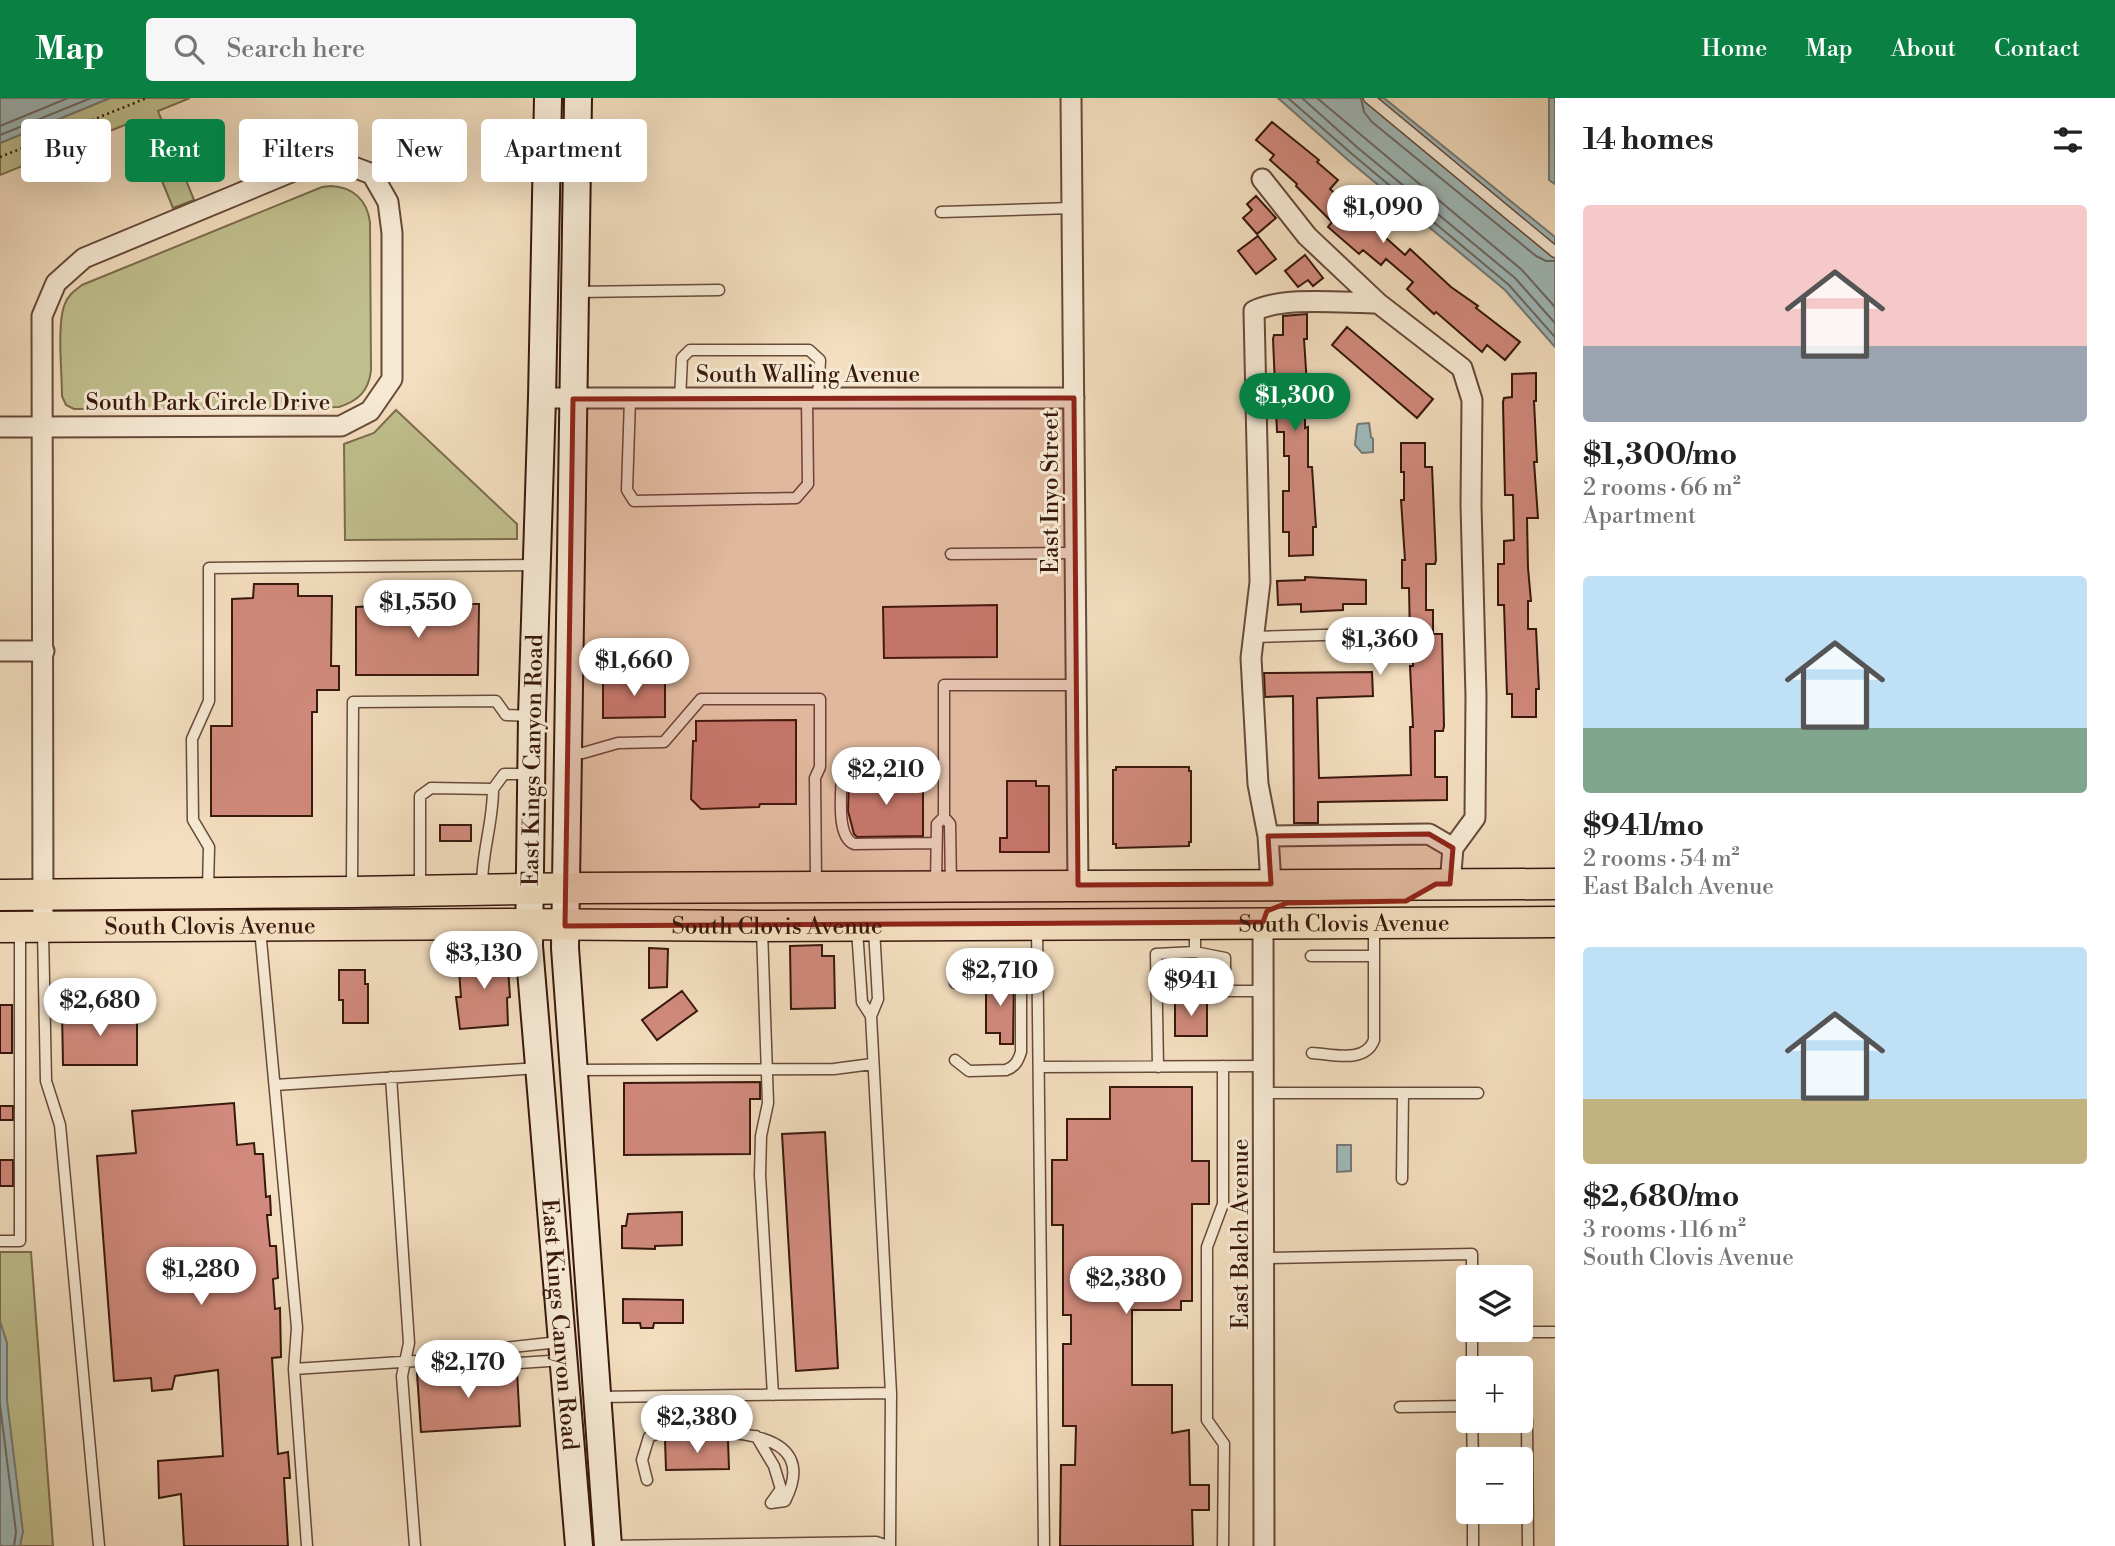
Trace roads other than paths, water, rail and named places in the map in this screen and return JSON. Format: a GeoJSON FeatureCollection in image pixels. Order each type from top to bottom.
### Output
{"type":"FeatureCollection","features":[{"type":"Feature","properties":{"kind":"main road","name":"East Kings Canyon Road"},"geometry":{"type":"LineString","coordinates":[[548,98],[542,398],[531,716],[529,925],[579,1546]]}},
{"type":"Feature","properties":{"kind":"main road","name":"East Kings Canyon Road"},"geometry":{"type":"LineString","coordinates":[[578,98],[565,926],[608,1546]]}},
{"type":"Feature","properties":{"kind":"main road"},"geometry":{"type":"LineString","coordinates":[[1263,922],[1267,911],[1275,905],[1406,901],[1443,884]]}},
{"type":"Feature","properties":{"kind":"main road","name":"South Clovis Avenue"},"geometry":{"type":"LineString","coordinates":[[0,895],[943,885],[1555,884]]}},
{"type":"Feature","properties":{"kind":"main road"},"geometry":{"type":"LineString","coordinates":[[865,925],[867,911],[877,906],[925,904],[943,885]]}},
{"type":"Feature","properties":{"kind":"main road"},"geometry":{"type":"LineString","coordinates":[[969,926],[999,910],[1014,906],[1050,906],[1060,902],[1078,885]]}},
{"type":"Feature","properties":{"kind":"main road"},"geometry":{"type":"LineString","coordinates":[[1522,922],[1542,903],[1555,902]]}},
{"type":"Feature","properties":{"kind":"main road","name":"South Clovis Avenue"},"geometry":{"type":"LineString","coordinates":[[21,927],[1555,922]]}},
{"type":"Feature","properties":{"kind":"main road"},"geometry":{"type":"LineString","coordinates":[[564,1351],[579,1372],[594,1529],[597,1536],[608,1546]]}},
{"type":"Feature","properties":{"kind":"street","name":"East Inyo Street"},"geometry":{"type":"LineString","coordinates":[[1071,98],[1078,885]]}},
{"type":"Feature","properties":{"kind":"street","name":"South Park Circle Drive"},"geometry":{"type":"LineString","coordinates":[[0,427],[42,427],[341,426],[370,411],[392,379],[392,233],[388,202],[372,174],[344,163],[308,165],[83,258],[56,283],[42,316],[42,427]]}},
{"type":"Feature","properties":{"kind":"street"},"geometry":{"type":"LineString","coordinates":[[1262,180],[1307,236],[1378,303],[1462,368],[1472,400],[1475,818],[1453,848],[1443,884]]}},
{"type":"Feature","properties":{"kind":"street"},"geometry":{"type":"LineString","coordinates":[[1271,884],[1269,836],[1258,784],[1251,658],[1260,582],[1254,311],[1267,304],[1378,303]]}},
{"type":"Feature","properties":{"kind":"street","name":"South Walling Avenue"},"geometry":{"type":"LineString","coordinates":[[542,398],[1074,398]]}},
{"type":"Feature","properties":{"kind":"street"},"geometry":{"type":"LineString","coordinates":[[21,927],[43,894],[42,427]]}},
{"type":"Feature","properties":{"kind":"street"},"geometry":{"type":"LineString","coordinates":[[0,651],[44,651]]}},
{"type":"Feature","properties":{"kind":"street"},"geometry":{"type":"LineString","coordinates":[[1269,836],[1429,834],[1453,848]]}},
{"type":"Feature","properties":{"kind":"street","name":"East Balch Avenue"},"geometry":{"type":"LineString","coordinates":[[1263,922],[1264,1546]]}},
{"type":"Feature","properties":{"kind":"lane"},"geometry":{"type":"LineString","coordinates":[[1368,98],[1555,252]]}},
{"type":"Feature","properties":{"kind":"lane"},"geometry":{"type":"LineString","coordinates":[[941,212],[1072,208]]}},
{"type":"Feature","properties":{"kind":"lane"},"geometry":{"type":"LineString","coordinates":[[573,292],[719,290]]}},
{"type":"Feature","properties":{"kind":"lane"},"geometry":{"type":"LineString","coordinates":[[630,399],[626,490],[634,501],[796,498],[808,484],[812,399],[820,360],[809,350],[690,350],[682,358],[680,399]]}},
{"type":"Feature","properties":{"kind":"lane"},"geometry":{"type":"LineString","coordinates":[[951,554],[1075,553]]}},
{"type":"Feature","properties":{"kind":"lane"},"geometry":{"type":"LineString","coordinates":[[208,893],[209,847],[193,820],[192,739],[209,701],[209,568],[537,565]]}},
{"type":"Feature","properties":{"kind":"lane"},"geometry":{"type":"LineString","coordinates":[[1254,637],[1356,634]]}},
{"type":"Feature","properties":{"kind":"lane"},"geometry":{"type":"LineString","coordinates":[[943,885],[950,824],[944,817],[944,685],[1076,685]]}},
{"type":"Feature","properties":{"kind":"lane"},"geometry":{"type":"LineString","coordinates":[[568,753],[583,753],[618,743],[664,742],[701,699],[820,699],[820,766],[815,778],[816,886]]}},
{"type":"Feature","properties":{"kind":"lane"},"geometry":{"type":"LineString","coordinates":[[352,892],[354,702],[496,701],[506,715],[531,716]]}},
{"type":"Feature","properties":{"kind":"lane"},"geometry":{"type":"LineString","coordinates":[[860,755],[842,770],[842,830],[848,841],[854,844],[936,843]]}},
{"type":"Feature","properties":{"kind":"lane"},"geometry":{"type":"LineString","coordinates":[[482,890],[482,860],[493,816],[493,789],[504,774],[530,774]]}},
{"type":"Feature","properties":{"kind":"lane"},"geometry":{"type":"LineString","coordinates":[[420,891],[420,796],[432,788],[493,789]]}},
{"type":"Feature","properties":{"kind":"lane"},"geometry":{"type":"LineString","coordinates":[[943,885],[936,843],[937,824],[944,817]]}},
{"type":"Feature","properties":{"kind":"lane"},"geometry":{"type":"LineString","coordinates":[[1312,1053],[1358,1055],[1371,1047],[1374,1040],[1374,922]]}},
{"type":"Feature","properties":{"kind":"lane"},"geometry":{"type":"LineString","coordinates":[[1037,923],[1044,1546]]}},
{"type":"Feature","properties":{"kind":"lane"},"geometry":{"type":"LineString","coordinates":[[1195,923],[1195,952]]}},
{"type":"Feature","properties":{"kind":"lane"},"geometry":{"type":"LineString","coordinates":[[865,925],[862,1002],[871,1016]]}},
{"type":"Feature","properties":{"kind":"lane"},"geometry":{"type":"LineString","coordinates":[[608,1546],[876,1542],[889,1546],[891,1393],[871,1016],[878,999],[865,925]]}},
{"type":"Feature","properties":{"kind":"lane"},"geometry":{"type":"LineString","coordinates":[[260,926],[297,1328],[294,1369],[307,1546]]}},
{"type":"Feature","properties":{"kind":"lane"},"geometry":{"type":"LineString","coordinates":[[762,926],[768,1102],[761,1136],[760,1175],[773,1395]]}},
{"type":"Feature","properties":{"kind":"lane"},"geometry":{"type":"LineString","coordinates":[[0,1241],[20,1241],[21,927]]}},
{"type":"Feature","properties":{"kind":"lane"},"geometry":{"type":"LineString","coordinates":[[21,927],[46,1080],[60,1125],[99,1546]]}},
{"type":"Feature","properties":{"kind":"lane"},"geometry":{"type":"LineString","coordinates":[[1158,1067],[1156,954],[1195,952],[1225,958],[1224,991]]}},
{"type":"Feature","properties":{"kind":"lane"},"geometry":{"type":"LineString","coordinates":[[1311,956],[1374,956]]}},
{"type":"Feature","properties":{"kind":"lane"},"geometry":{"type":"LineString","coordinates":[[955,983],[1002,961],[1009,960],[1021,968],[1021,1052],[1018,1060],[1012,1068],[1006,1070],[969,1071],[955,1060]]}},
{"type":"Feature","properties":{"kind":"lane"},"geometry":{"type":"LineString","coordinates":[[1157,991],[1263,991]]}},
{"type":"Feature","properties":{"kind":"lane"},"geometry":{"type":"LineString","coordinates":[[574,1070],[834,1069],[872,1064]]}},
{"type":"Feature","properties":{"kind":"lane"},"geometry":{"type":"LineString","coordinates":[[1223,1066],[1223,1204],[1207,1247],[1206,1420],[1224,1444],[1223,1546]]}},
{"type":"Feature","properties":{"kind":"lane"},"geometry":{"type":"LineString","coordinates":[[1039,1067],[1264,1066]]}},
{"type":"Feature","properties":{"kind":"lane"},"geometry":{"type":"LineString","coordinates":[[275,1085],[539,1068]]}},
{"type":"Feature","properties":{"kind":"lane"},"geometry":{"type":"LineString","coordinates":[[391,1077],[409,1343],[402,1376],[415,1546]]}},
{"type":"Feature","properties":{"kind":"lane"},"geometry":{"type":"LineString","coordinates":[[1264,1093],[1478,1093]]}},
{"type":"Feature","properties":{"kind":"lane"},"geometry":{"type":"LineString","coordinates":[[1402,1179],[1404,1093]]}},
{"type":"Feature","properties":{"kind":"lane"},"geometry":{"type":"LineString","coordinates":[[1265,1258],[1472,1254],[1472,1265]]}},
{"type":"Feature","properties":{"kind":"lane"},"geometry":{"type":"LineString","coordinates":[[1533,1332],[1555,1332]]}},
{"type":"Feature","properties":{"kind":"lane"},"geometry":{"type":"LineString","coordinates":[[294,1369],[493,1356],[503,1349],[564,1351]]}},
{"type":"Feature","properties":{"kind":"lane"},"geometry":{"type":"LineString","coordinates":[[493,1356],[504,1364],[564,1351]]}},
{"type":"Feature","properties":{"kind":"lane"},"geometry":{"type":"LineString","coordinates":[[597,1397],[891,1393]]}},
{"type":"Feature","properties":{"kind":"lane"},"geometry":{"type":"LineString","coordinates":[[1400,1407],[1456,1406]]}},
{"type":"Feature","properties":{"kind":"lane"},"geometry":{"type":"LineString","coordinates":[[647,1480],[642,1460],[649,1437],[660,1432],[724,1431],[756,1436],[772,1442],[786,1453],[793,1462],[793,1485],[785,1501],[771,1503],[780,1489],[774,1466],[756,1436]]}},
{"type":"Feature","properties":{"kind":"lane"},"geometry":{"type":"LineString","coordinates":[[1527,1433],[1528,1546]]}},
{"type":"Feature","properties":{"kind":"lane"},"geometry":{"type":"LineString","coordinates":[[1473,1524],[1473,1546]]}},
{"type":"Feature","properties":{"kind":"water"},"geometry":{"type":"Polygon","coordinates":[[[0,98],[110,98],[59,119],[21,119],[21,134],[0,143],[0,98]]]}},
{"type":"Feature","properties":{"kind":"water"},"geometry":{"type":"Polygon","coordinates":[[[1278,98],[1384,98],[1555,237],[1555,347],[1505,290],[1348,160],[1278,98]]]}},
{"type":"Feature","properties":{"kind":"water"},"geometry":{"type":"Polygon","coordinates":[[[1549,98],[1555,98],[1555,184],[1549,180],[1549,98]]]}},
{"type":"Feature","properties":{"kind":"water"},"geometry":{"type":"Polygon","coordinates":[[[1369,423],[1373,452],[1362,453],[1355,445],[1357,426],[1369,423]]]}},
{"type":"Feature","properties":{"kind":"water"},"geometry":{"type":"Polygon","coordinates":[[[1337,1145],[1351,1145],[1351,1171],[1337,1172],[1337,1145]]]}},
{"type":"Feature","properties":{"kind":"water"},"geometry":{"type":"Polygon","coordinates":[[[0,1321],[7,1343],[7,1400],[23,1532],[20,1546],[0,1546],[0,1321]]]}}]}
